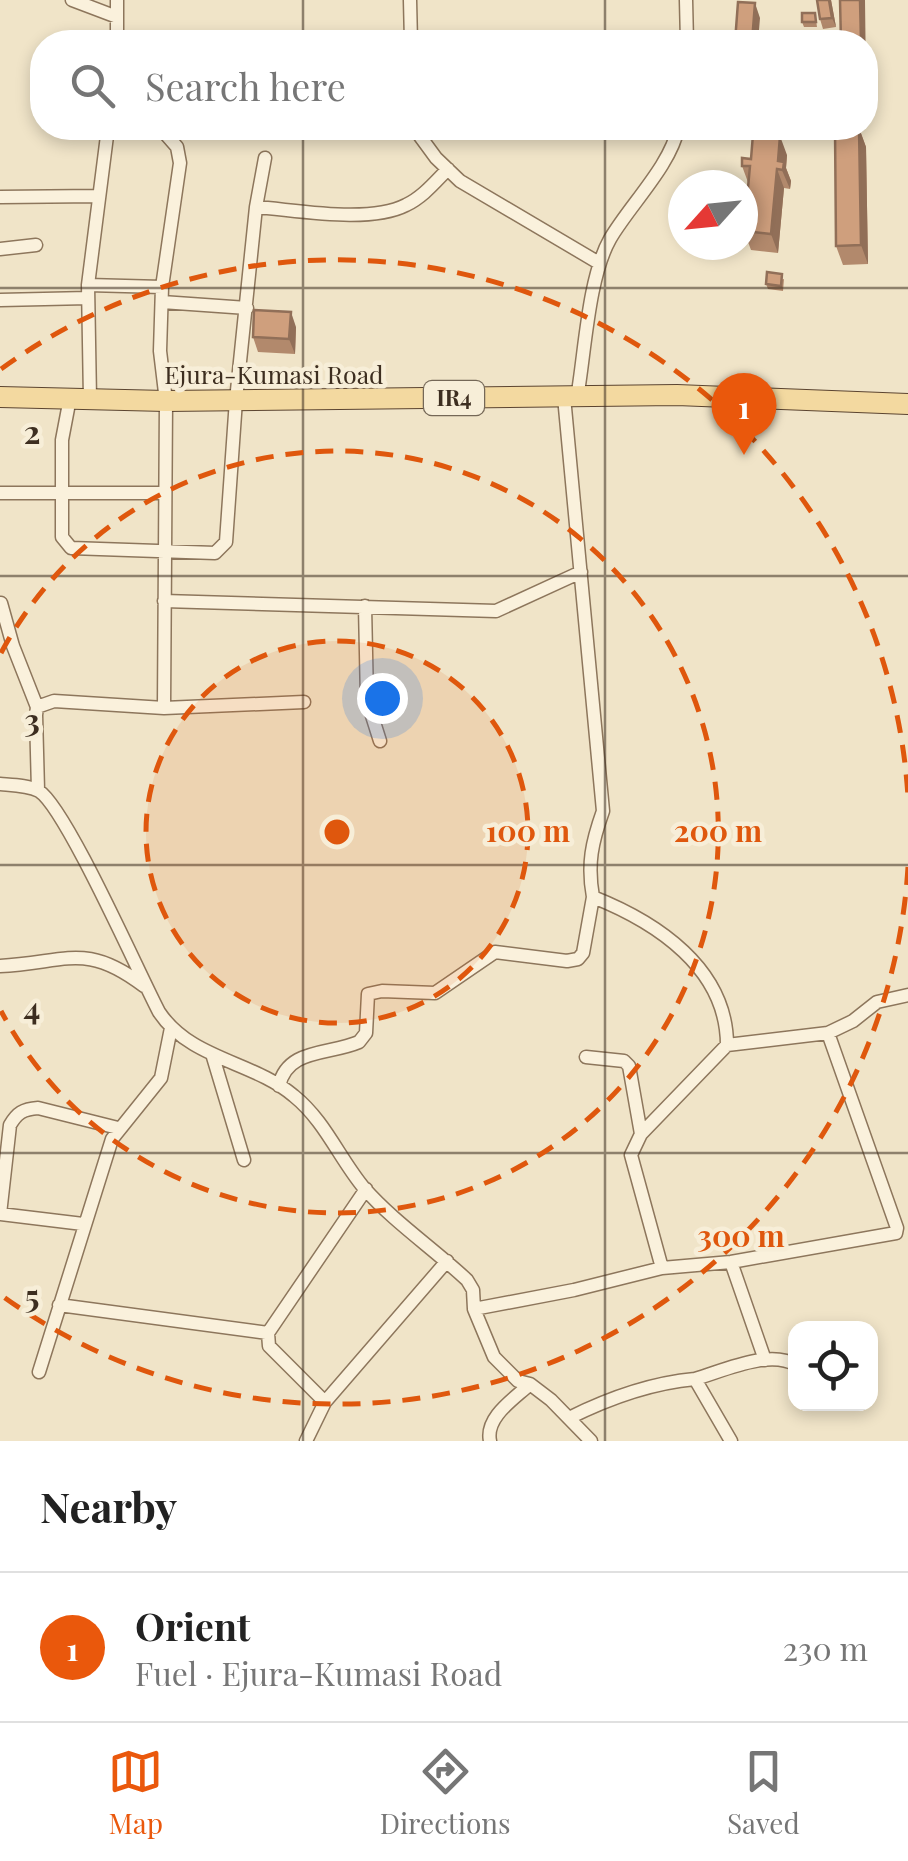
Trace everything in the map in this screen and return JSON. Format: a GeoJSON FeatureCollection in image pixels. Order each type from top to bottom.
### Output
{"type":"FeatureCollection","features":[{"type":"Feature","properties":{"kind":"main road","name":"Ejura-Kumasi Road"},"geometry":{"type":"LineString","coordinates":[[0,397],[166,401],[677,396],[908,404]]}},
{"type":"Feature","properties":{"kind":"street"},"geometry":{"type":"LineString","coordinates":[[72,0],[117,17]]}},
{"type":"Feature","properties":{"kind":"street"},"geometry":{"type":"LineString","coordinates":[[117,0],[117,30]]}},
{"type":"Feature","properties":{"kind":"street"},"geometry":{"type":"LineString","coordinates":[[410,0],[413,30]]}},
{"type":"Feature","properties":{"kind":"street"},"geometry":{"type":"LineString","coordinates":[[686,0],[687,30]]}},
{"type":"Feature","properties":{"kind":"street"},"geometry":{"type":"LineString","coordinates":[[106,140],[80,399],[62,440],[62,536],[71,548],[215,553],[226,542],[236,400],[256,207],[265,158]]}},
{"type":"Feature","properties":{"kind":"street"},"geometry":{"type":"LineString","coordinates":[[164,708],[166,401],[160,351],[162,294],[180,163],[171,140]]}},
{"type":"Feature","properties":{"kind":"street"},"geometry":{"type":"LineString","coordinates":[[424,140],[460,181],[599,263]]}},
{"type":"Feature","properties":{"kind":"street"},"geometry":{"type":"LineString","coordinates":[[278,1086],[292,1061],[359,1042],[366,1034],[368,994],[435,993],[495,952],[567,961],[583,953],[593,898],[588,872],[590,848],[603,811],[581,572],[571,398],[599,263],[673,140]]}},
{"type":"Feature","properties":{"kind":"street"},"geometry":{"type":"LineString","coordinates":[[256,207],[375,213],[404,206],[429,189],[448,168]]}},
{"type":"Feature","properties":{"kind":"street"},"geometry":{"type":"LineString","coordinates":[[0,197],[98,196]]}},
{"type":"Feature","properties":{"kind":"street"},"geometry":{"type":"LineString","coordinates":[[0,249],[36,245]]}},
{"type":"Feature","properties":{"kind":"street"},"geometry":{"type":"LineString","coordinates":[[0,300],[88,291],[162,294],[247,308]]}},
{"type":"Feature","properties":{"kind":"street"},"geometry":{"type":"LineString","coordinates":[[0,493],[165,492]]}},
{"type":"Feature","properties":{"kind":"street"},"geometry":{"type":"LineString","coordinates":[[164,601],[496,611],[581,572]]}},
{"type":"Feature","properties":{"kind":"street"},"geometry":{"type":"LineString","coordinates":[[2,602],[12,646],[37,706],[38,790],[61,820],[171,1028],[212,1057],[256,1073],[292,1094],[322,1125],[366,1189],[474,1290],[474,1309],[494,1357],[518,1381],[530,1384],[570,1418],[591,1441]]}},
{"type":"Feature","properties":{"kind":"street"},"geometry":{"type":"LineString","coordinates":[[366,606],[367,700],[380,740]]}},
{"type":"Feature","properties":{"kind":"street"},"geometry":{"type":"LineString","coordinates":[[37,706],[54,700],[164,708],[304,702]]}},
{"type":"Feature","properties":{"kind":"street"},"geometry":{"type":"LineString","coordinates":[[0,784],[38,790]]}},
{"type":"Feature","properties":{"kind":"street"},"geometry":{"type":"LineString","coordinates":[[593,898],[627,911],[662,932],[690,957],[716,997],[727,1044]]}},
{"type":"Feature","properties":{"kind":"street"},"geometry":{"type":"LineString","coordinates":[[0,966],[92,956],[126,972],[146,987]]}},
{"type":"Feature","properties":{"kind":"street"},"geometry":{"type":"LineString","coordinates":[[662,1268],[631,1155],[641,1134],[727,1044],[828,1033],[853,1021],[877,1002],[908,994]]}},
{"type":"Feature","properties":{"kind":"street"},"geometry":{"type":"LineString","coordinates":[[39,1372],[83,1224],[118,1128],[161,1078],[171,1028]]}},
{"type":"Feature","properties":{"kind":"street"},"geometry":{"type":"LineString","coordinates":[[474,1309],[662,1268],[731,1262],[896,1233],[828,1033]]}},
{"type":"Feature","properties":{"kind":"street"},"geometry":{"type":"LineString","coordinates":[[212,1057],[244,1160]]}},
{"type":"Feature","properties":{"kind":"street"},"geometry":{"type":"LineString","coordinates":[[586,1057],[624,1061],[629,1066],[641,1134]]}},
{"type":"Feature","properties":{"kind":"street"},"geometry":{"type":"LineString","coordinates":[[83,1224],[0,1214],[10,1125],[25,1109],[38,1108],[118,1128]]}},
{"type":"Feature","properties":{"kind":"street"},"geometry":{"type":"LineString","coordinates":[[324,1402],[270,1346],[268,1332],[366,1189]]}},
{"type":"Feature","properties":{"kind":"street"},"geometry":{"type":"LineString","coordinates":[[306,1441],[324,1402],[447,1261]]}},
{"type":"Feature","properties":{"kind":"street"},"geometry":{"type":"LineString","coordinates":[[731,1262],[764,1360]]}},
{"type":"Feature","properties":{"kind":"street"},"geometry":{"type":"LineString","coordinates":[[60,1305],[268,1332]]}},
{"type":"Feature","properties":{"kind":"street"},"geometry":{"type":"LineString","coordinates":[[570,1418],[633,1392],[764,1360],[788,1360]]}},
{"type":"Feature","properties":{"kind":"street"},"geometry":{"type":"LineString","coordinates":[[695,1379],[731,1441]]}},
{"type":"Feature","properties":{"kind":"street"},"geometry":{"type":"LineString","coordinates":[[490,1441],[488,1432],[493,1420],[530,1384]]}},
{"type":"Feature","properties":{"kind":"building"},"geometry":{"type":"Polygon","coordinates":[[[817,0],[829,0],[832,18],[820,19],[817,0]]]}},
{"type":"Feature","properties":{"kind":"building"},"geometry":{"type":"Polygon","coordinates":[[[840,0],[860,0],[861,30],[841,30],[840,0]]]}},
{"type":"Feature","properties":{"kind":"building"},"geometry":{"type":"Polygon","coordinates":[[[738,2],[755,3],[753,30],[736,30],[738,2]]]}},
{"type":"Feature","properties":{"kind":"building"},"geometry":{"type":"Polygon","coordinates":[[[802,13],[815,13],[816,22],[802,22],[802,13]]]}},
{"type":"Feature","properties":{"kind":"building"},"geometry":{"type":"Polygon","coordinates":[[[753,140],[780,140],[778,161],[784,162],[783,170],[777,169],[771,234],[758,233],[758,170],[742,166],[742,158],[751,159],[753,140]]]}},
{"type":"Feature","properties":{"kind":"building"},"geometry":{"type":"Polygon","coordinates":[[[835,140],[859,140],[861,245],[836,246],[835,140]]]}},
{"type":"Feature","properties":{"kind":"building"},"geometry":{"type":"Polygon","coordinates":[[[767,272],[782,274],[781,286],[766,284],[767,272]]]}},
{"type":"Feature","properties":{"kind":"building"},"geometry":{"type":"Polygon","coordinates":[[[254,310],[291,312],[289,339],[253,337],[254,310]]]}},
{"type":"Feature","properties":{"kind":"place","name":"Orient"},"geometry":{"type":"Point","coordinates":[744,455]}}]}
